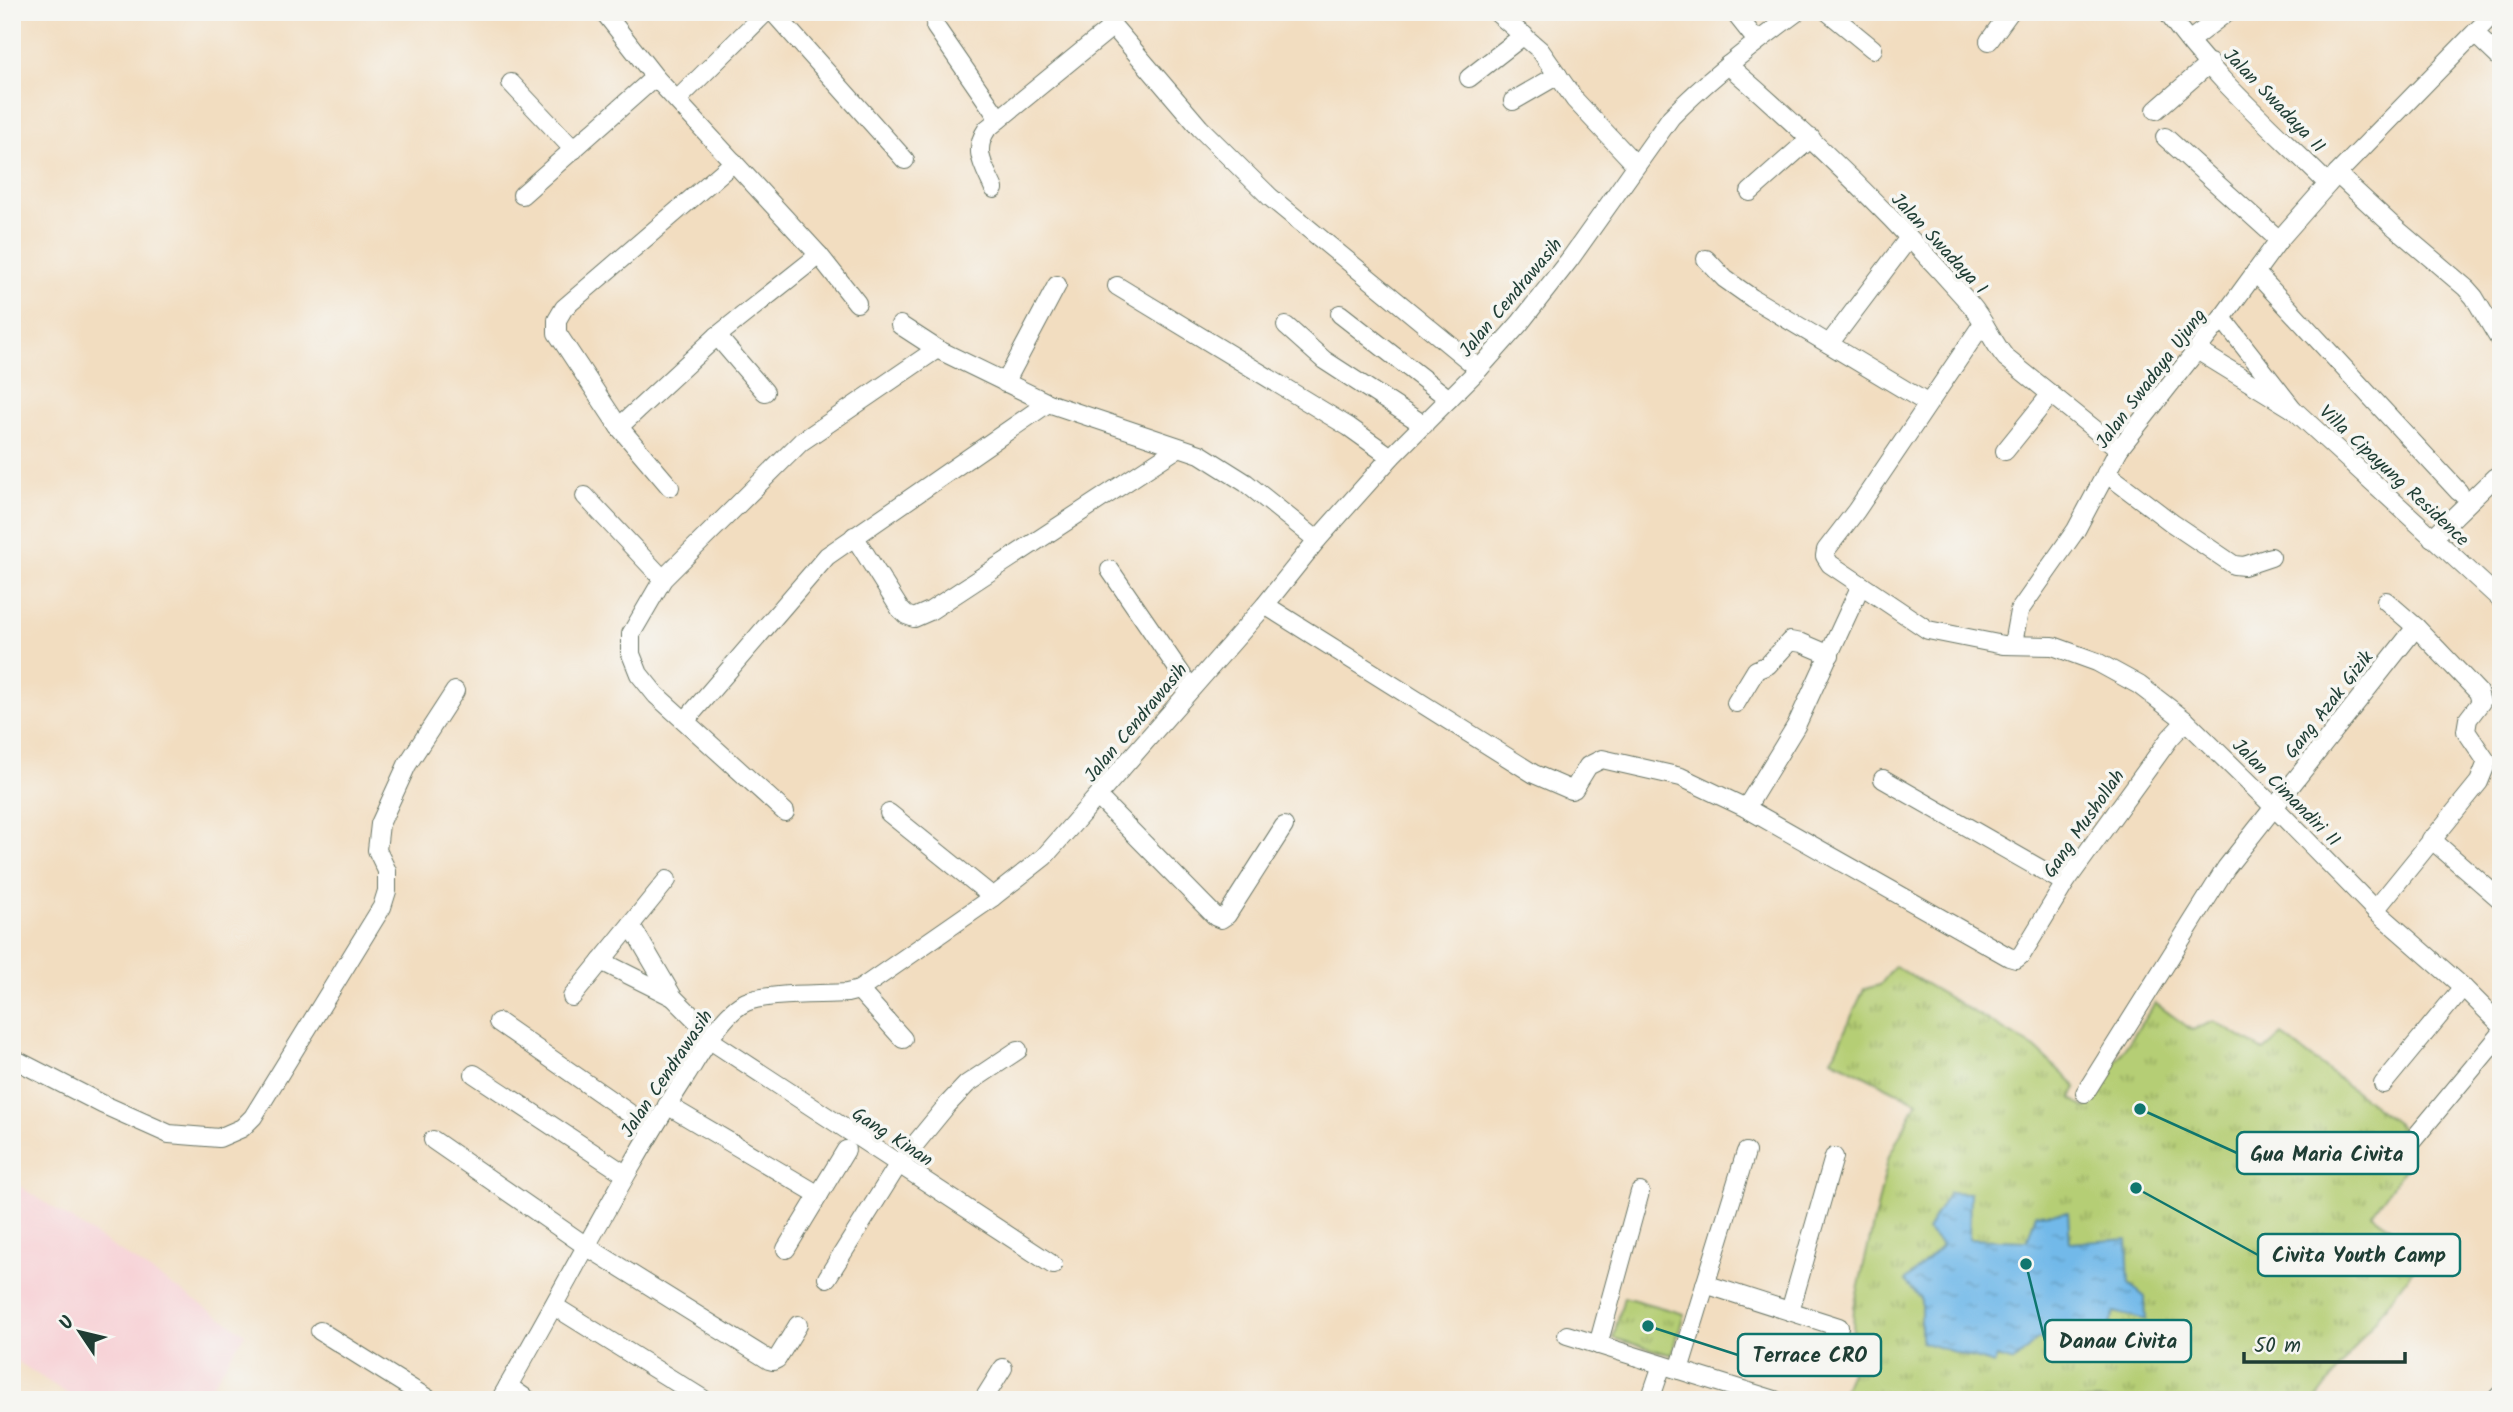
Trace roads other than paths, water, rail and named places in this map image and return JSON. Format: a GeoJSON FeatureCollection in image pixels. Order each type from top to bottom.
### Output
{"type":"FeatureCollection","features":[{"type":"Feature","properties":{"kind":"street"},"geometry":{"type":"LineString","coordinates":[[604,12],[655,77],[820,256],[858,303]]}},
{"type":"Feature","properties":{"kind":"street"},"geometry":{"type":"LineString","coordinates":[[677,100],[766,12]]}},
{"type":"Feature","properties":{"kind":"street"},"geometry":{"type":"LineString","coordinates":[[773,12],[905,160]]}},
{"type":"Feature","properties":{"kind":"street"},"geometry":{"type":"LineString","coordinates":[[1496,12],[1540,50],[1575,100],[1636,165]]}},
{"type":"Feature","properties":{"kind":"street"},"geometry":{"type":"LineString","coordinates":[[1734,12],[1757,41]]}},
{"type":"Feature","properties":{"kind":"street","name":"Jalan Cendrawasih"},"geometry":{"type":"LineString","coordinates":[[504,1393],[652,1129],[710,1040],[735,1009],[762,998],[859,990],[993,897],[1044,856],[1391,457],[1479,369],[1560,273],[1671,117],[1728,65],[1797,12]]}},
{"type":"Feature","properties":{"kind":"street"},"geometry":{"type":"LineString","coordinates":[[1828,12],[1873,50]]}},
{"type":"Feature","properties":{"kind":"street"},"geometry":{"type":"LineString","coordinates":[[1989,41],[2010,12]]}},
{"type":"Feature","properties":{"kind":"street","name":"Jalan Swadaya II"},"geometry":{"type":"LineString","coordinates":[[2167,12],[2189,41],[2245,103],[2466,288],[2501,342]]}},
{"type":"Feature","properties":{"kind":"street"},"geometry":{"type":"LineString","coordinates":[[2189,41],[2227,12]]}},
{"type":"Feature","properties":{"kind":"street","name":"Jalan Swadaya Ujung"},"geometry":{"type":"LineString","coordinates":[[2013,644],[2019,611],[2076,530],[2119,449],[2222,318],[2278,240],[2333,179],[2475,34],[2489,14]]}},
{"type":"Feature","properties":{"kind":"street"},"geometry":{"type":"LineString","coordinates":[[993,189],[979,153],[979,141],[987,129],[1107,19],[1200,128],[1270,198],[1479,369]]}},
{"type":"Feature","properties":{"kind":"street"},"geometry":{"type":"LineString","coordinates":[[935,26],[999,119]]}},
{"type":"Feature","properties":{"kind":"street"},"geometry":{"type":"LineString","coordinates":[[2475,34],[2501,59]]}},
{"type":"Feature","properties":{"kind":"street"},"geometry":{"type":"LineString","coordinates":[[1469,78],[1524,35]]}},
{"type":"Feature","properties":{"kind":"street"},"geometry":{"type":"LineString","coordinates":[[2156,110],[2210,63]]}},
{"type":"Feature","properties":{"kind":"street","name":"Jalan Swadaya I"},"geometry":{"type":"LineString","coordinates":[[1728,65],[1811,138],[1908,239],[1973,308],[1996,347],[2006,358],[2119,449]]}},
{"type":"Feature","properties":{"kind":"street"},"geometry":{"type":"LineString","coordinates":[[1513,101],[1558,75]]}},
{"type":"Feature","properties":{"kind":"street"},"geometry":{"type":"LineString","coordinates":[[522,195],[655,77]]}},
{"type":"Feature","properties":{"kind":"street"},"geometry":{"type":"LineString","coordinates":[[511,83],[574,150]]}},
{"type":"Feature","properties":{"kind":"street"},"geometry":{"type":"LineString","coordinates":[[2165,137],[2278,240]]}},
{"type":"Feature","properties":{"kind":"street"},"geometry":{"type":"LineString","coordinates":[[1750,192],[1811,138]]}},
{"type":"Feature","properties":{"kind":"street"},"geometry":{"type":"LineString","coordinates":[[670,487],[619,427],[557,333],[556,320],[564,309],[734,162]]}},
{"type":"Feature","properties":{"kind":"street"},"geometry":{"type":"LineString","coordinates":[[1829,344],[1908,239]]}},
{"type":"Feature","properties":{"kind":"street"},"geometry":{"type":"LineString","coordinates":[[619,427],[717,336],[820,256]]}},
{"type":"Feature","properties":{"kind":"street"},"geometry":{"type":"LineString","coordinates":[[1706,259],[1725,279],[1752,298],[1927,403]]}},
{"type":"Feature","properties":{"kind":"street"},"geometry":{"type":"LineString","coordinates":[[2255,272],[2459,492]]}},
{"type":"Feature","properties":{"kind":"street"},"geometry":{"type":"LineString","coordinates":[[1005,383],[1057,285]]}},
{"type":"Feature","properties":{"kind":"street"},"geometry":{"type":"LineString","coordinates":[[1117,286],[1349,427],[1391,457]]}},
{"type":"Feature","properties":{"kind":"street"},"geometry":{"type":"LineString","coordinates":[[1340,314],[1449,399]]}},
{"type":"Feature","properties":{"kind":"street","name":"Villa Cipayung Residence"},"geometry":{"type":"LineString","coordinates":[[2222,318],[2293,409],[2500,599]]}},
{"type":"Feature","properties":{"kind":"street"},"geometry":{"type":"LineString","coordinates":[[1983,323],[1856,511],[1826,550],[1825,556],[1830,564],[1928,630],[2003,645],[2013,644]]}},
{"type":"Feature","properties":{"kind":"street"},"geometry":{"type":"LineString","coordinates":[[900,325],[937,349],[1048,403],[1200,454],[1246,484],[1317,540]]}},
{"type":"Feature","properties":{"kind":"street"},"geometry":{"type":"LineString","coordinates":[[1286,326],[1324,360],[1424,425]]}},
{"type":"Feature","properties":{"kind":"street"},"geometry":{"type":"LineString","coordinates":[[717,336],[765,392]]}},
{"type":"Feature","properties":{"kind":"street"},"geometry":{"type":"LineString","coordinates":[[785,812],[648,685],[639,674],[631,654],[631,634],[663,579],[801,442],[937,349]]}},
{"type":"Feature","properties":{"kind":"street"},"geometry":{"type":"LineString","coordinates":[[2227,369],[2246,349]]}},
{"type":"Feature","properties":{"kind":"street","name":"Villa Cipayung Residence"},"geometry":{"type":"LineString","coordinates":[[2197,350],[2293,409]]}},
{"type":"Feature","properties":{"kind":"street"},"geometry":{"type":"LineString","coordinates":[[2005,451],[2050,394]]}},
{"type":"Feature","properties":{"kind":"street"},"geometry":{"type":"LineString","coordinates":[[685,721],[827,556],[1048,403]]}},
{"type":"Feature","properties":{"kind":"street"},"geometry":{"type":"LineString","coordinates":[[854,536],[900,609],[914,618],[930,611],[1178,448]]}},
{"type":"Feature","properties":{"kind":"street"},"geometry":{"type":"LineString","coordinates":[[2106,473],[2234,565],[2244,566],[2271,557]]}},
{"type":"Feature","properties":{"kind":"street"},"geometry":{"type":"LineString","coordinates":[[2432,538],[2495,477]]}},
{"type":"Feature","properties":{"kind":"street"},"geometry":{"type":"LineString","coordinates":[[585,496],[663,579]]}},
{"type":"Feature","properties":{"kind":"street"},"geometry":{"type":"LineString","coordinates":[[1110,570],[1191,688]]}},
{"type":"Feature","properties":{"kind":"street"},"geometry":{"type":"LineString","coordinates":[[1265,605],[1534,774],[1571,790],[1577,788],[1588,766],[1602,759],[1681,777],[1746,808],[1796,726],[1861,585]]}},
{"type":"Feature","properties":{"kind":"street"},"geometry":{"type":"LineString","coordinates":[[2375,910],[2479,782],[2487,762],[2466,731],[2468,719],[2480,702],[2479,692],[2416,627],[2386,601]]}},
{"type":"Feature","properties":{"kind":"street","name":"Gang Azak Gizik"},"geometry":{"type":"LineString","coordinates":[[2085,1093],[2213,886],[2416,627]]}},
{"type":"Feature","properties":{"kind":"street"},"geometry":{"type":"LineString","coordinates":[[1736,703],[1756,670],[1769,665],[1790,641],[1830,655]]}},
{"type":"Feature","properties":{"kind":"street","name":"Jalan Cimandiri II"},"geometry":{"type":"LineString","coordinates":[[2013,644],[2053,646],[2097,662],[2139,685],[2186,722],[2375,910],[2463,987],[2501,1025]]}},
{"type":"Feature","properties":{"kind":"street"},"geometry":{"type":"LineString","coordinates":[[12,1058],[102,1104],[169,1134],[219,1138],[242,1128],[253,1117],[382,906],[387,891],[387,872],[377,850],[380,824],[407,765],[455,691]]}},
{"type":"Feature","properties":{"kind":"street","name":"Gang Mushollah"},"geometry":{"type":"LineString","coordinates":[[1746,808],[2016,959],[2022,954],[2065,883],[2170,738],[2186,722]]}},
{"type":"Feature","properties":{"kind":"street"},"geometry":{"type":"LineString","coordinates":[[1883,779],[2065,883]]}},
{"type":"Feature","properties":{"kind":"street"},"geometry":{"type":"LineString","coordinates":[[1098,797],[1216,917],[1221,919],[1227,915],[1283,826]]}},
{"type":"Feature","properties":{"kind":"street"},"geometry":{"type":"LineString","coordinates":[[889,813],[993,897]]}},
{"type":"Feature","properties":{"kind":"street"},"geometry":{"type":"LineString","coordinates":[[2431,839],[2501,900]]}},
{"type":"Feature","properties":{"kind":"street"},"geometry":{"type":"LineString","coordinates":[[572,997],[667,880]]}},
{"type":"Feature","properties":{"kind":"street"},"geometry":{"type":"LineString","coordinates":[[631,925],[673,997]]}},
{"type":"Feature","properties":{"kind":"street"},"geometry":{"type":"LineString","coordinates":[[601,961],[673,997]]}},
{"type":"Feature","properties":{"kind":"street"},"geometry":{"type":"LineString","coordinates":[[2383,1084],[2463,987]]}},
{"type":"Feature","properties":{"kind":"street"},"geometry":{"type":"LineString","coordinates":[[859,990],[903,1039]]}},
{"type":"Feature","properties":{"kind":"street","name":"Gang Kinan"},"geometry":{"type":"LineString","coordinates":[[673,997],[699,1023],[710,1040],[1053,1265]]}},
{"type":"Feature","properties":{"kind":"street"},"geometry":{"type":"LineString","coordinates":[[498,1022],[652,1129]]}},
{"type":"Feature","properties":{"kind":"street"},"geometry":{"type":"LineString","coordinates":[[2413,1140],[2501,1034]]}},
{"type":"Feature","properties":{"kind":"street"},"geometry":{"type":"LineString","coordinates":[[827,1278],[898,1165],[967,1084],[1018,1050]]}},
{"type":"Feature","properties":{"kind":"street"},"geometry":{"type":"LineString","coordinates":[[474,1074],[625,1174]]}},
{"type":"Feature","properties":{"kind":"street"},"geometry":{"type":"LineString","coordinates":[[667,1105],[819,1195]]}},
{"type":"Feature","properties":{"kind":"street"},"geometry":{"type":"LineString","coordinates":[[433,1140],[586,1246],[769,1360],[777,1359],[798,1325]]}},
{"type":"Feature","properties":{"kind":"street"},"geometry":{"type":"LineString","coordinates":[[786,1249],[846,1150]]}},
{"type":"Feature","properties":{"kind":"street"},"geometry":{"type":"LineString","coordinates":[[1650,1400],[1670,1367],[1705,1284],[1746,1152]]}},
{"type":"Feature","properties":{"kind":"street"},"geometry":{"type":"LineString","coordinates":[[1790,1311],[1834,1157]]}},
{"type":"Feature","properties":{"kind":"street"},"geometry":{"type":"LineString","coordinates":[[1598,1345],[1640,1192]]}},
{"type":"Feature","properties":{"kind":"street"},"geometry":{"type":"LineString","coordinates":[[1705,1284],[1839,1326]]}},
{"type":"Feature","properties":{"kind":"street"},"geometry":{"type":"LineString","coordinates":[[554,1306],[703,1399]]}},
{"type":"Feature","properties":{"kind":"street"},"geometry":{"type":"LineString","coordinates":[[320,1331],[430,1400]]}},
{"type":"Feature","properties":{"kind":"street"},"geometry":{"type":"LineString","coordinates":[[1567,1335],[1775,1400]]}},
{"type":"Feature","properties":{"kind":"street"},"geometry":{"type":"LineString","coordinates":[[983,1400],[1003,1368]]}},
{"type":"Feature","properties":{"kind":"street"},"geometry":{"type":"LineString","coordinates":[[504,1393],[528,1400]]}},
{"type":"Feature","properties":{"kind":"street"},"geometry":{"type":"LineString","coordinates":[[2494,1400],[2501,1394]]}},
{"type":"Feature","properties":{"kind":"water"},"geometry":{"type":"Polygon","coordinates":[[[1949,1192],[1970,1193],[1969,1239],[2027,1241],[2036,1214],[2068,1212],[2070,1243],[2127,1239],[2129,1284],[2145,1297],[2146,1320],[2114,1312],[2106,1338],[2069,1328],[2057,1345],[2038,1339],[2014,1362],[1997,1357],[1994,1364],[1921,1342],[1921,1299],[1905,1281],[1942,1246],[1927,1230],[1949,1192]]]}},
{"type":"Feature","properties":{"kind":"place","name":"Gua Maria Civita"},"geometry":{"type":"Point","coordinates":[2140,1109]}},
{"type":"Feature","properties":{"kind":"place","name":"Civita Youth Camp"},"geometry":{"type":"Point","coordinates":[2136,1188]}},
{"type":"Feature","properties":{"kind":"place","name":"Danau Civita"},"geometry":{"type":"Point","coordinates":[2026,1264]}},
{"type":"Feature","properties":{"kind":"place","name":"Terrace CRO"},"geometry":{"type":"Point","coordinates":[1648,1326]}}]}
